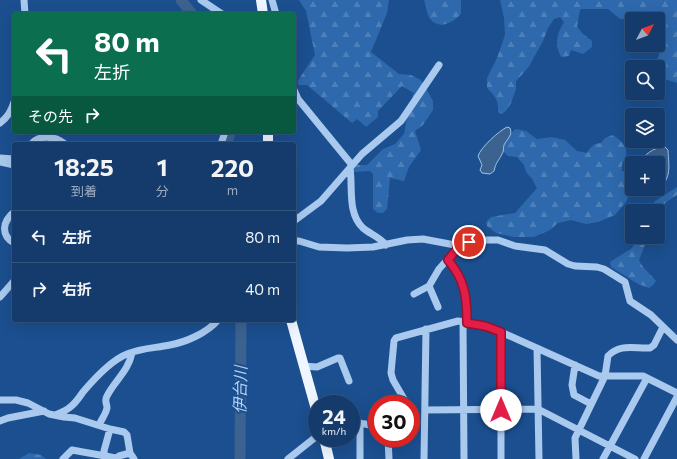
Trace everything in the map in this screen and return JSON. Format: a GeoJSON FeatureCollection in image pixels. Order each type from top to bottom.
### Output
{"type":"FeatureCollection","features":[{"type":"Feature","properties":{"kind":"main road"},"geometry":{"type":"LineString","coordinates":[[261,0],[263,12]]}},
{"type":"Feature","properties":{"kind":"main road"},"geometry":{"type":"LineString","coordinates":[[291,322],[311,395]]}},
{"type":"Feature","properties":{"kind":"main road"},"geometry":{"type":"LineString","coordinates":[[325,447],[329,459]]}},
{"type":"Feature","properties":{"kind":"street"},"geometry":{"type":"LineString","coordinates":[[24,0],[25,12]]}},
{"type":"Feature","properties":{"kind":"street"},"geometry":{"type":"LineString","coordinates":[[201,0],[219,12]]}},
{"type":"Feature","properties":{"kind":"street"},"geometry":{"type":"LineString","coordinates":[[272,0],[275,12]]}},
{"type":"Feature","properties":{"kind":"street"},"geometry":{"type":"LineString","coordinates":[[296,219],[321,201],[362,154],[401,121],[438,65]]}},
{"type":"Feature","properties":{"kind":"street"},"geometry":{"type":"LineString","coordinates":[[296,94],[351,166],[353,209],[356,218],[362,227],[386,245]]}},
{"type":"Feature","properties":{"kind":"street"},"geometry":{"type":"LineString","coordinates":[[0,123],[6,118],[12,107]]}},
{"type":"Feature","properties":{"kind":"street"},"geometry":{"type":"LineString","coordinates":[[33,142],[36,139],[47,137],[62,142]]}},
{"type":"Feature","properties":{"kind":"street"},"geometry":{"type":"LineString","coordinates":[[0,158],[12,159]]}},
{"type":"Feature","properties":{"kind":"street"},"geometry":{"type":"LineString","coordinates":[[0,162],[12,165]]}},
{"type":"Feature","properties":{"kind":"street"},"geometry":{"type":"LineString","coordinates":[[12,214],[8,218],[5,228],[5,235],[12,242]]}},
{"type":"Feature","properties":{"kind":"street"},"geometry":{"type":"LineString","coordinates":[[296,241],[312,246],[328,248],[373,247],[407,240],[423,239],[457,244],[481,240],[498,240],[515,246],[545,250],[568,264],[604,269],[625,282],[630,301],[651,315],[662,328],[677,340]]}},
{"type":"Feature","properties":{"kind":"street"},"geometry":{"type":"LineString","coordinates":[[414,294],[429,286],[457,249],[457,244]]}},
{"type":"Feature","properties":{"kind":"street"},"geometry":{"type":"LineString","coordinates":[[448,260],[455,268],[467,298],[463,410],[464,459]]}},
{"type":"Feature","properties":{"kind":"street"},"geometry":{"type":"LineString","coordinates":[[0,297],[12,283]]}},
{"type":"Feature","properties":{"kind":"street"},"geometry":{"type":"LineString","coordinates":[[429,286],[438,307]]}},
{"type":"Feature","properties":{"kind":"street"},"geometry":{"type":"LineString","coordinates":[[402,395],[393,380],[392,373],[394,341],[396,338],[458,321],[485,326],[501,332],[599,376],[638,376],[647,378],[677,393]]}},
{"type":"Feature","properties":{"kind":"street"},"geometry":{"type":"LineString","coordinates":[[55,415],[68,409],[91,383],[117,360],[132,353],[184,341],[199,334],[216,322]]}},
{"type":"Feature","properties":{"kind":"street"},"geometry":{"type":"LineString","coordinates":[[576,459],[575,438],[605,376],[608,356],[616,349],[633,347],[650,348],[654,345],[662,328]]}},
{"type":"Feature","properties":{"kind":"street"},"geometry":{"type":"LineString","coordinates":[[424,459],[426,329]]}},
{"type":"Feature","properties":{"kind":"street"},"geometry":{"type":"LineString","coordinates":[[501,332],[501,459]]}},
{"type":"Feature","properties":{"kind":"street"},"geometry":{"type":"LineString","coordinates":[[537,348],[539,459]]}},
{"type":"Feature","properties":{"kind":"street"},"geometry":{"type":"LineString","coordinates":[[99,425],[106,411],[106,398],[130,362],[132,353]]}},
{"type":"Feature","properties":{"kind":"street"},"geometry":{"type":"LineString","coordinates":[[303,366],[317,367],[340,358],[349,381]]}},
{"type":"Feature","properties":{"kind":"street"},"geometry":{"type":"LineString","coordinates":[[575,365],[572,385],[574,395],[591,404]]}},
{"type":"Feature","properties":{"kind":"street"},"geometry":{"type":"LineString","coordinates":[[603,459],[647,378]]}},
{"type":"Feature","properties":{"kind":"street"},"geometry":{"type":"LineString","coordinates":[[644,459],[677,397]]}},
{"type":"Feature","properties":{"kind":"street"},"geometry":{"type":"LineString","coordinates":[[0,400],[16,400],[28,403],[49,414],[75,418],[110,429],[119,430],[126,433],[132,456],[115,459],[72,450],[63,459]]}},
{"type":"Feature","properties":{"kind":"street"},"geometry":{"type":"LineString","coordinates":[[424,410],[538,409],[635,459]]}},
{"type":"Feature","properties":{"kind":"street"},"geometry":{"type":"LineString","coordinates":[[0,421],[44,411]]}},
{"type":"Feature","properties":{"kind":"street"},"geometry":{"type":"LineString","coordinates":[[360,423],[368,424]]}},
{"type":"Feature","properties":{"kind":"street"},"geometry":{"type":"LineString","coordinates":[[105,457],[104,451],[110,429]]}},
{"type":"Feature","properties":{"kind":"street"},"geometry":{"type":"LineString","coordinates":[[288,459],[308,447]]}},
{"type":"Feature","properties":{"kind":"street"},"geometry":{"type":"LineString","coordinates":[[360,447],[360,459]]}},
{"type":"Feature","properties":{"kind":"street"},"geometry":{"type":"LineString","coordinates":[[388,447],[389,459]]}},
{"type":"Feature","properties":{"kind":"green space"},"geometry":{"type":"Polygon","coordinates":[[[299,0],[389,0],[387,13],[371,52],[399,74],[411,75],[421,80],[433,101],[433,110],[423,125],[415,131],[421,150],[409,167],[404,181],[390,178],[387,209],[383,213],[378,213],[373,209],[373,174],[370,171],[354,172],[353,168],[357,165],[367,165],[383,149],[395,144],[404,134],[408,111],[414,93],[402,86],[378,111],[378,117],[366,127],[357,119],[352,123],[307,85],[299,85],[298,81],[315,55],[306,11],[299,0]]]}},
{"type":"Feature","properties":{"kind":"green space"},"geometry":{"type":"Polygon","coordinates":[[[424,0],[461,0],[461,14],[446,24],[438,24],[430,19],[424,0]]]}},
{"type":"Feature","properties":{"kind":"green space"},"geometry":{"type":"Polygon","coordinates":[[[500,0],[677,0],[677,83],[665,79],[665,60],[657,60],[660,52],[665,52],[665,12],[625,12],[625,19],[620,19],[608,9],[581,9],[577,26],[582,33],[592,41],[592,47],[583,54],[571,50],[569,56],[561,57],[557,39],[564,22],[560,17],[554,19],[528,68],[516,81],[516,89],[511,103],[502,114],[498,112],[496,99],[487,88],[487,78],[497,58],[505,35],[504,18],[500,0]]]}},
{"type":"Feature","properties":{"kind":"green space"},"geometry":{"type":"Polygon","coordinates":[[[516,129],[526,131],[537,139],[552,137],[565,140],[577,151],[587,153],[595,144],[601,143],[605,138],[613,135],[626,149],[622,171],[625,172],[625,196],[628,196],[626,202],[615,215],[598,222],[586,224],[571,220],[558,223],[550,230],[534,237],[513,237],[496,233],[487,226],[486,222],[491,217],[515,213],[537,188],[526,172],[524,165],[517,157],[508,156],[503,151],[508,138],[516,129]]]}},
{"type":"Feature","properties":{"kind":"green space"},"geometry":{"type":"Polygon","coordinates":[[[677,187],[677,195],[665,204],[653,204],[655,201],[677,187]]]}},
{"type":"Feature","properties":{"kind":"green space"},"geometry":{"type":"Polygon","coordinates":[[[635,244],[645,244],[639,260],[642,266],[656,281],[649,288],[638,284],[611,267],[610,262],[632,248],[635,244]]]}},
{"type":"Feature","properties":{"kind":"green space"},"geometry":{"type":"Polygon","coordinates":[[[29,453],[41,455],[46,459],[19,459],[29,453]]]}},
{"type":"Feature","properties":{"kind":"shaded area"},"geometry":{"type":"Polygon","coordinates":[[[507,127],[511,130],[510,135],[504,145],[503,152],[494,171],[490,174],[482,173],[480,170],[482,165],[478,156],[480,152],[491,140],[507,127]]]}},
{"type":"Feature","properties":{"kind":"shaded area"},"geometry":{"type":"Polygon","coordinates":[[[665,147],[668,150],[669,163],[665,182],[665,156],[645,156],[656,149],[665,147]]]}},
{"type":"Feature","properties":{"kind":"waterway","name":"伊台川"},"geometry":{"type":"LineString","coordinates":[[181,0],[190,12]]}},
{"type":"Feature","properties":{"kind":"waterway","name":"伊台川"},"geometry":{"type":"LineString","coordinates":[[228,142],[230,134]]}},
{"type":"Feature","properties":{"kind":"waterway","name":"伊台川"},"geometry":{"type":"LineString","coordinates":[[240,459],[241,322]]}},
{"type":"Feature","properties":{"kind":"route"},"geometry":{"type":"LineString","coordinates":[[469,242],[457,244],[457,249],[448,260],[455,268],[459,276],[467,298],[467,323],[485,326],[501,332],[501,410]]}}]}
